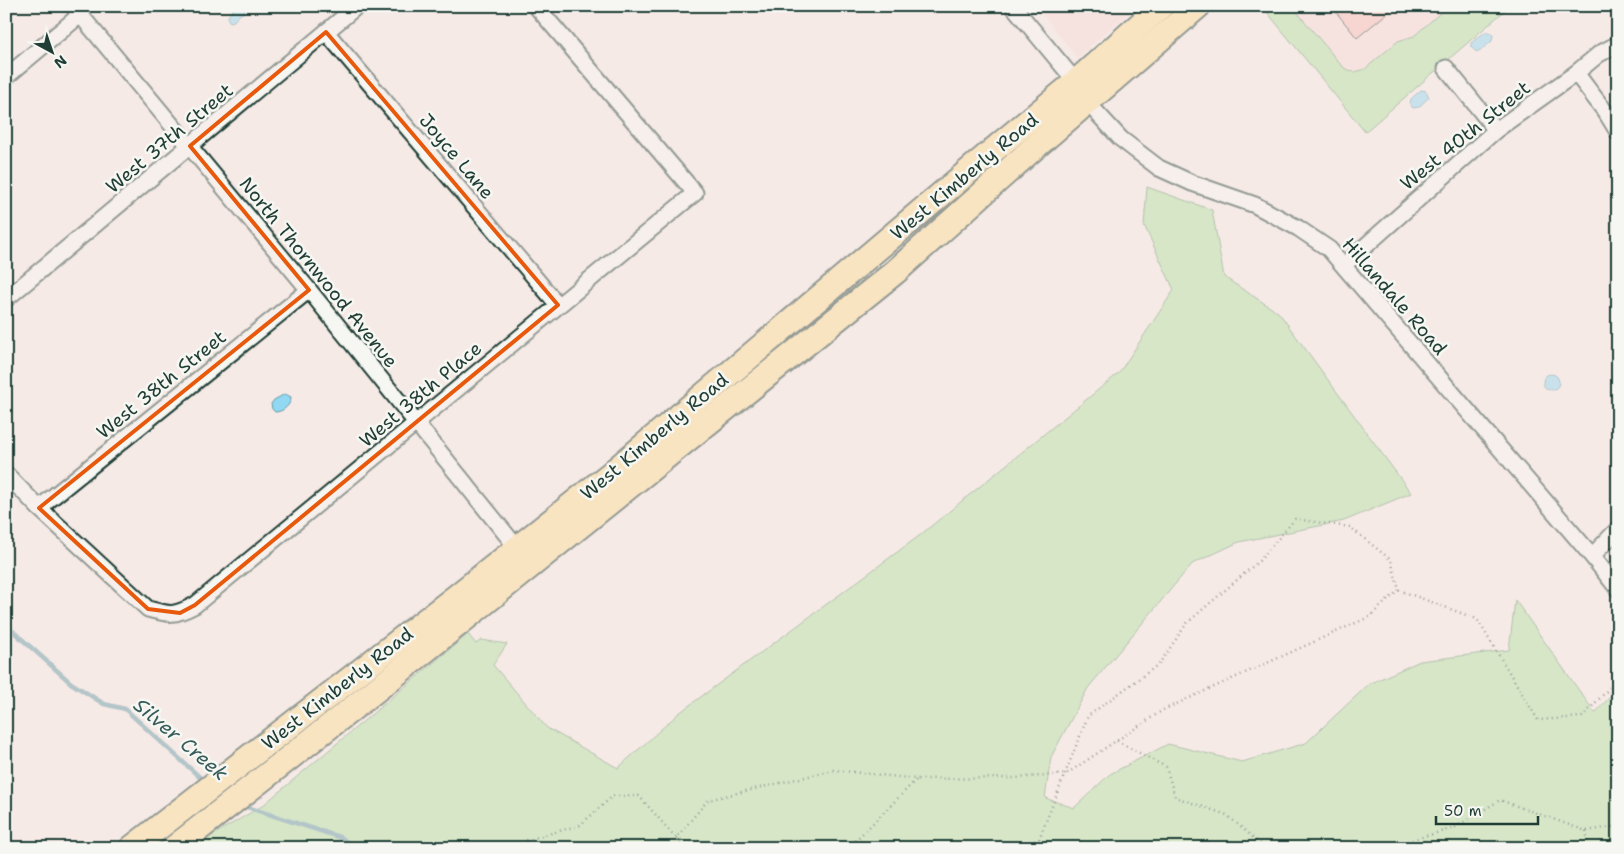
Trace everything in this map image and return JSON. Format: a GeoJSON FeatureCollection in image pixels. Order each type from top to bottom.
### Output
{"type":"FeatureCollection","features":[{"type":"Feature","properties":{"kind":"main road","name":"West Kimberly Road"},"geometry":{"type":"LineString","coordinates":[[1081,92],[1161,6]]}},
{"type":"Feature","properties":{"kind":"main road","name":"West Kimberly Road"},"geometry":{"type":"LineString","coordinates":[[174,848],[386,682],[524,557],[612,473],[1002,143],[1081,92],[1198,6]]}},
{"type":"Feature","properties":{"kind":"main road","name":"West Kimberly Road"},"geometry":{"type":"LineString","coordinates":[[132,848],[238,765],[524,557]]}},
{"type":"Feature","properties":{"kind":"street","name":"West 37th Street"},"geometry":{"type":"LineString","coordinates":[[6,299],[356,6]]}},
{"type":"Feature","properties":{"kind":"street","name":"West 38th Place"},"geometry":{"type":"LineString","coordinates":[[39,508],[148,609],[164,613],[180,613],[195,605],[696,193],[536,6]]}},
{"type":"Feature","properties":{"kind":"street","name":"Hillandale Road"},"geometry":{"type":"LineString","coordinates":[[1013,6],[1121,139],[1159,168],[1192,183],[1255,205],[1298,228],[1329,249],[1592,556],[1618,589]]}},
{"type":"Feature","properties":{"kind":"street"},"geometry":{"type":"LineString","coordinates":[[6,77],[76,11]]}},
{"type":"Feature","properties":{"kind":"street","name":"North Thornwood Avenue"},"geometry":{"type":"LineString","coordinates":[[76,11],[309,290],[524,557]]}},
{"type":"Feature","properties":{"kind":"street","name":"Joyce Lane"},"geometry":{"type":"LineString","coordinates":[[326,32],[558,305]]}},
{"type":"Feature","properties":{"kind":"street","name":"West 40th Street"},"geometry":{"type":"LineString","coordinates":[[1344,265],[1496,130],[1576,73],[1599,54],[1618,44]]}},
{"type":"Feature","properties":{"kind":"street"},"geometry":{"type":"LineString","coordinates":[[1446,68],[1496,130]]}},
{"type":"Feature","properties":{"kind":"street"},"geometry":{"type":"LineString","coordinates":[[1576,73],[1618,132]]}},
{"type":"Feature","properties":{"kind":"street","name":"West 38th Street"},"geometry":{"type":"LineString","coordinates":[[39,508],[309,290]]}},
{"type":"Feature","properties":{"kind":"street"},"geometry":{"type":"LineString","coordinates":[[6,474],[39,508]]}},
{"type":"Feature","properties":{"kind":"street"},"geometry":{"type":"LineString","coordinates":[[1592,556],[1618,529]]}},
{"type":"Feature","properties":{"kind":"path"},"geometry":{"type":"LineString","coordinates":[[1040,840],[1088,716],[1159,664],[1187,623],[1259,561],[1295,519],[1350,527],[1391,560],[1399,590]]}},
{"type":"Feature","properties":{"kind":"path"},"geometry":{"type":"LineString","coordinates":[[1399,590],[1477,619],[1538,720],[1582,717],[1618,679]]}},
{"type":"Feature","properties":{"kind":"path"},"geometry":{"type":"LineString","coordinates":[[676,838],[708,800],[834,770],[917,779],[1015,778],[1066,774],[1163,710],[1369,618],[1399,590]]}},
{"type":"Feature","properties":{"kind":"path"},"geometry":{"type":"LineString","coordinates":[[1117,740],[1166,767],[1175,797],[1227,815],[1265,848]]}},
{"type":"Feature","properties":{"kind":"path"},"geometry":{"type":"LineString","coordinates":[[848,848],[917,779]]}},
{"type":"Feature","properties":{"kind":"path"},"geometry":{"type":"LineString","coordinates":[[527,848],[524,841],[580,825],[613,796],[638,796],[683,848]]}},
{"type":"Feature","properties":{"kind":"path"},"geometry":{"type":"LineString","coordinates":[[1383,848],[1454,828],[1500,800],[1586,831],[1618,826]]}},
{"type":"Feature","properties":{"kind":"path"},"geometry":{"type":"LineString","coordinates":[[1586,831],[1589,848]]}},
{"type":"Feature","properties":{"kind":"path"},"geometry":{"type":"LineString","coordinates":[[676,838],[704,848]]}},
{"type":"Feature","properties":{"kind":"path"},"geometry":{"type":"LineString","coordinates":[[1010,848],[1040,840]]}},
{"type":"Feature","properties":{"kind":"path"},"geometry":{"type":"LineString","coordinates":[[1040,840],[1046,848]]}},
{"type":"Feature","properties":{"kind":"highlighted area"},"geometry":{"type":"Polygon","coordinates":[[[326,32],[558,305],[195,605],[180,613],[148,609],[39,508],[309,290],[190,146],[326,32]]]}},
{"type":"Feature","properties":{"kind":"shaded area"},"geometry":{"type":"Polygon","coordinates":[[[1036,6],[1137,6],[1077,58],[1036,6]]]}},
{"type":"Feature","properties":{"kind":"shaded area"},"geometry":{"type":"Polygon","coordinates":[[[1262,6],[1510,6],[1365,132],[1262,6]]]}},
{"type":"Feature","properties":{"kind":"green space"},"geometry":{"type":"Polygon","coordinates":[[[1262,6],[1292,6],[1342,66],[1355,72],[1365,69],[1398,41],[1414,36],[1448,6],[1510,6],[1365,132],[1262,6]]]}},
{"type":"Feature","properties":{"kind":"green space"},"geometry":{"type":"Polygon","coordinates":[[[1147,187],[1212,210],[1224,277],[1279,313],[1411,493],[1344,521],[1239,542],[1192,564],[1088,688],[1051,757],[1045,798],[1074,808],[1110,774],[1168,744],[1242,762],[1306,743],[1369,684],[1420,661],[1509,650],[1515,600],[1595,713],[1618,688],[1618,848],[197,848],[194,846],[262,806],[468,634],[476,644],[481,640],[507,644],[493,665],[547,728],[618,768],[679,713],[919,536],[1119,373],[1174,290],[1144,225],[1147,187]]]}},
{"type":"Feature","properties":{"kind":"water"},"geometry":{"type":"Polygon","coordinates":[[[236,6],[242,6],[245,9],[244,12],[234,21],[230,22],[228,16],[236,6]]]}},
{"type":"Feature","properties":{"kind":"water"},"geometry":{"type":"Polygon","coordinates":[[[1485,32],[1490,32],[1493,35],[1492,41],[1479,52],[1475,51],[1471,47],[1471,43],[1485,32]]]}},
{"type":"Feature","properties":{"kind":"water"},"geometry":{"type":"Polygon","coordinates":[[[1421,90],[1426,91],[1429,97],[1419,107],[1413,108],[1410,104],[1411,99],[1421,90]]]}},
{"type":"Feature","properties":{"kind":"water"},"geometry":{"type":"Polygon","coordinates":[[[1551,374],[1559,382],[1551,390],[1543,382],[1551,374]]]}},
{"type":"Feature","properties":{"kind":"water"},"geometry":{"type":"Polygon","coordinates":[[[285,394],[291,397],[290,403],[284,409],[275,412],[271,404],[274,400],[285,394]]]}},
{"type":"Feature","properties":{"kind":"building"},"geometry":{"type":"Polygon","coordinates":[[[1331,6],[1386,6],[1390,11],[1357,38],[1331,6]]]}},
{"type":"Feature","properties":{"kind":"waterway","name":"Silver Creek"},"geometry":{"type":"LineString","coordinates":[[6,625],[71,683],[104,704],[125,709],[205,782]]}},
{"type":"Feature","properties":{"kind":"waterway","name":"Silver Creek"},"geometry":{"type":"LineString","coordinates":[[241,805],[342,838],[353,848]]}}]}
